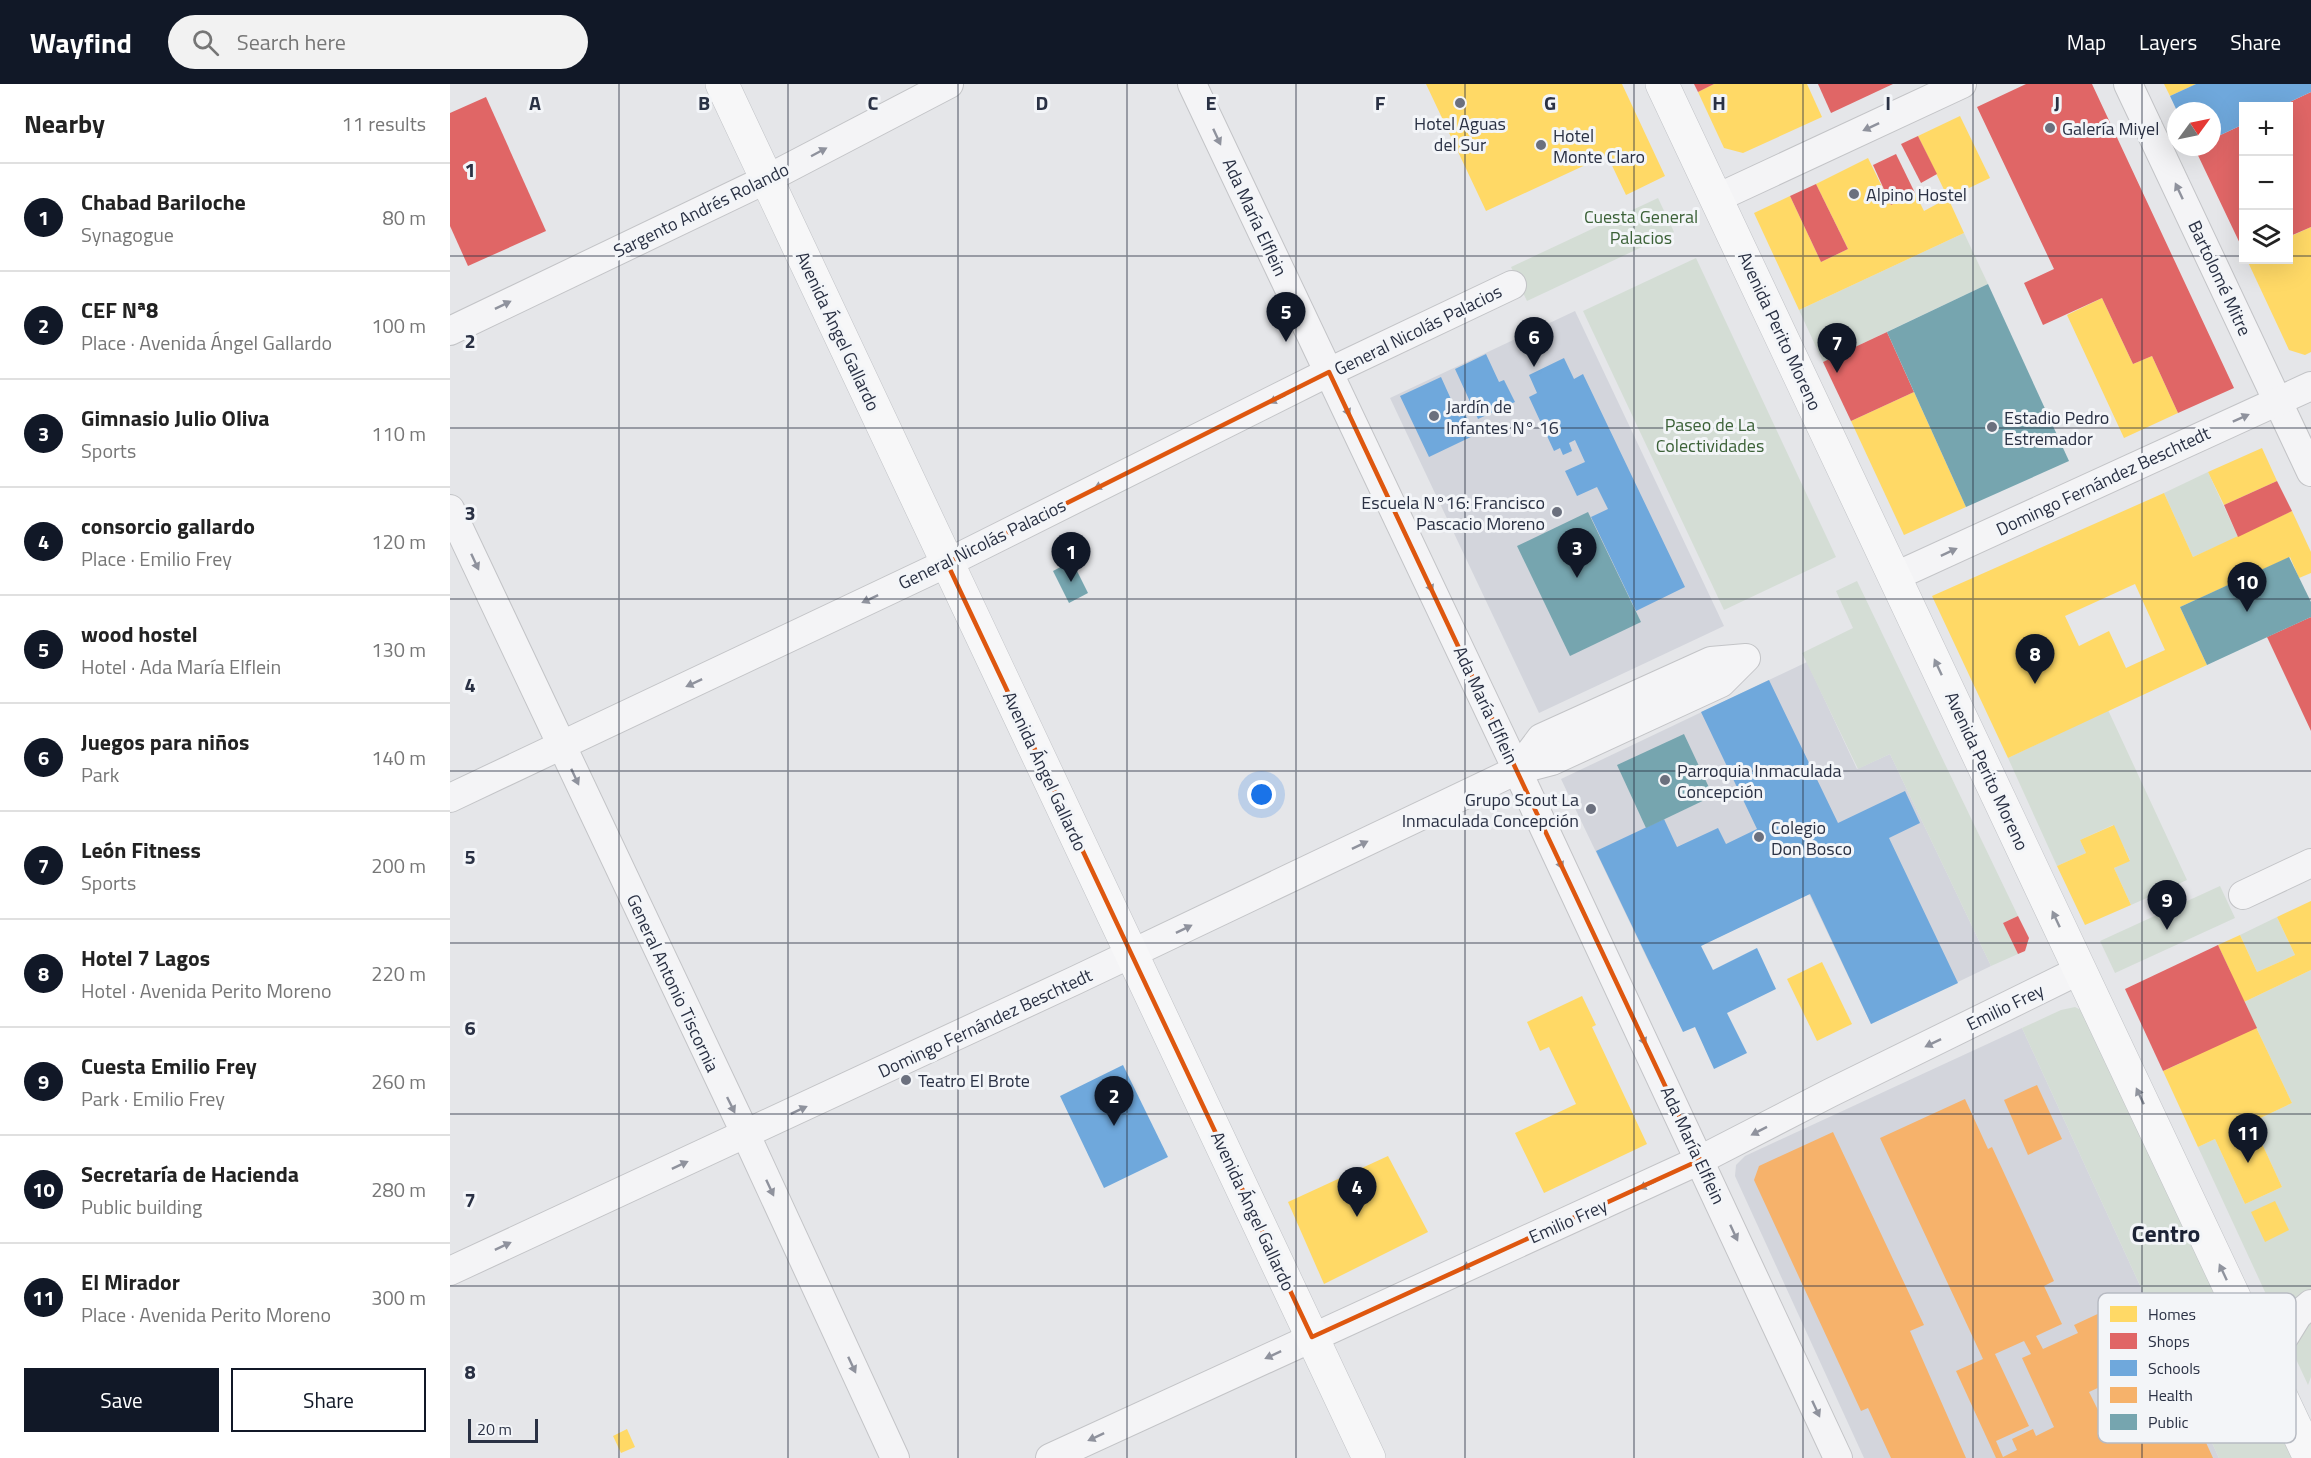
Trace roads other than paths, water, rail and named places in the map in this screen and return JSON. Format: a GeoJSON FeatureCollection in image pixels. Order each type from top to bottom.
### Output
{"type":"FeatureCollection","features":[{"type":"Feature","properties":{"kind":"main road","name":"Avenida Ángel Gallardo"},"geometry":{"type":"LineString","coordinates":[[722,84],[1369,1458]]}},
{"type":"Feature","properties":{"kind":"main road","name":"Avenida Perito Moreno"},"geometry":{"type":"LineString","coordinates":[[1662,84],[2233,1293]]}},
{"type":"Feature","properties":{"kind":"main road","name":"Avenida Perito Moreno"},"geometry":{"type":"LineString","coordinates":[[2296,1428],[2310,1458]]}},
{"type":"Feature","properties":{"kind":"street","name":"Sargento Andrés Rolando"},"geometry":{"type":"LineString","coordinates":[[450,331],[767,180],[949,84]]}},
{"type":"Feature","properties":{"kind":"street","name":"Ada María Elflein"},"geometry":{"type":"LineString","coordinates":[[1192,84],[1517,770],[1838,1458]]}},
{"type":"Feature","properties":{"kind":"street"},"geometry":{"type":"LineString","coordinates":[[1717,198],[1962,84]]}},
{"type":"Feature","properties":{"kind":"street","name":"Bartolomé Mitre"},"geometry":{"type":"LineString","coordinates":[[2128,84],[2311,472]]}},
{"type":"Feature","properties":{"kind":"street","name":"General Nicolás Palacios"},"geometry":{"type":"LineString","coordinates":[[450,798],[947,563],[1329,372],[1512,285]]}},
{"type":"Feature","properties":{"kind":"street","name":"Domingo Fernández Beschtedt"},"geometry":{"type":"LineString","coordinates":[[1896,576],[2311,386]]}},
{"type":"Feature","properties":{"kind":"street","name":"General Antonio Tiscornia"},"geometry":{"type":"LineString","coordinates":[[450,509],[746,1135],[895,1458]]}},
{"type":"Feature","properties":{"kind":"street","name":"Domingo Fernández Beschtedt"},"geometry":{"type":"LineString","coordinates":[[450,1271],[1132,954],[1517,770],[1552,761],[1721,683],[1746,658],[1711,661],[1541,738],[1517,770]]}},
{"type":"Feature","properties":{"kind":"street"},"geometry":{"type":"LineString","coordinates":[[2243,895],[2311,863]]}},
{"type":"Feature","properties":{"kind":"street","name":"Emilio Frey"},"geometry":{"type":"LineString","coordinates":[[1050,1458],[1700,1160],[2080,970]]}},
{"type":"Feature","properties":{"kind":"street"},"geometry":{"type":"LineString","coordinates":[[2296,1318],[2311,1304]]}},
{"type":"Feature","properties":{"kind":"place","name":"Hotel Aguas del Sur"},"geometry":{"type":"Point","coordinates":[1460,103]}},
{"type":"Feature","properties":{"kind":"place","name":"Galería Miyel"},"geometry":{"type":"Point","coordinates":[2050,128]}},
{"type":"Feature","properties":{"kind":"place","name":"Hotel Monte Claro"},"geometry":{"type":"Point","coordinates":[1541,145]}},
{"type":"Feature","properties":{"kind":"place","name":"Alpino Hostel"},"geometry":{"type":"Point","coordinates":[1854,194]}},
{"type":"Feature","properties":{"kind":"place","name":"wood hostel"},"geometry":{"type":"Point","coordinates":[1286,342]}},
{"type":"Feature","properties":{"kind":"place","name":"Juegos para niños"},"geometry":{"type":"Point","coordinates":[1534,367]}},
{"type":"Feature","properties":{"kind":"place","name":"León Fitness"},"geometry":{"type":"Point","coordinates":[1837,373]}},
{"type":"Feature","properties":{"kind":"place","name":"Jardín de Infantes N° 16"},"geometry":{"type":"Point","coordinates":[1434,416]}},
{"type":"Feature","properties":{"kind":"place","name":"Estadio Pedro Estremador"},"geometry":{"type":"Point","coordinates":[1992,427]}},
{"type":"Feature","properties":{"kind":"place","name":"Escuela N°16: Francisco Pascacio Moreno"},"geometry":{"type":"Point","coordinates":[1557,512]}},
{"type":"Feature","properties":{"kind":"place","name":"Gimnasio Julio Oliva"},"geometry":{"type":"Point","coordinates":[1577,578]}},
{"type":"Feature","properties":{"kind":"place","name":"Chabad Bariloche"},"geometry":{"type":"Point","coordinates":[1071,582]}},
{"type":"Feature","properties":{"kind":"place","name":"Secretaría de Hacienda"},"geometry":{"type":"Point","coordinates":[2247,612]}},
{"type":"Feature","properties":{"kind":"place","name":"Hotel 7 Lagos"},"geometry":{"type":"Point","coordinates":[2035,684]}},
{"type":"Feature","properties":{"kind":"place","name":"Parroquia Inmaculada Concepción"},"geometry":{"type":"Point","coordinates":[1665,780]}},
{"type":"Feature","properties":{"kind":"place","name":"Grupo Scout La Inmaculada Concepción"},"geometry":{"type":"Point","coordinates":[1591,809]}},
{"type":"Feature","properties":{"kind":"place","name":"Colegio Don Bosco"},"geometry":{"type":"Point","coordinates":[1759,837]}},
{"type":"Feature","properties":{"kind":"place","name":"Cuesta Emilio Frey"},"geometry":{"type":"Point","coordinates":[2167,930]}},
{"type":"Feature","properties":{"kind":"place","name":"Teatro El Brote"},"geometry":{"type":"Point","coordinates":[906,1080]}},
{"type":"Feature","properties":{"kind":"place","name":"CEF Nª8"},"geometry":{"type":"Point","coordinates":[1114,1126]}},
{"type":"Feature","properties":{"kind":"place","name":"El Mirador"},"geometry":{"type":"Point","coordinates":[2248,1163]}},
{"type":"Feature","properties":{"kind":"place","name":"consorcio gallardo"},"geometry":{"type":"Point","coordinates":[1357,1217]}},
{"type":"Feature","properties":{"kind":"district","name":"Centro"},"geometry":{"type":"Point","coordinates":[2166,1233]}},
{"type":"Feature","properties":{"kind":"park label","name":"Cuesta General Palacios"},"geometry":{"type":"Point","coordinates":[1641,226]}},
{"type":"Feature","properties":{"kind":"park label","name":"Paseo de La Colectividades"},"geometry":{"type":"Point","coordinates":[1710,434]}}]}
